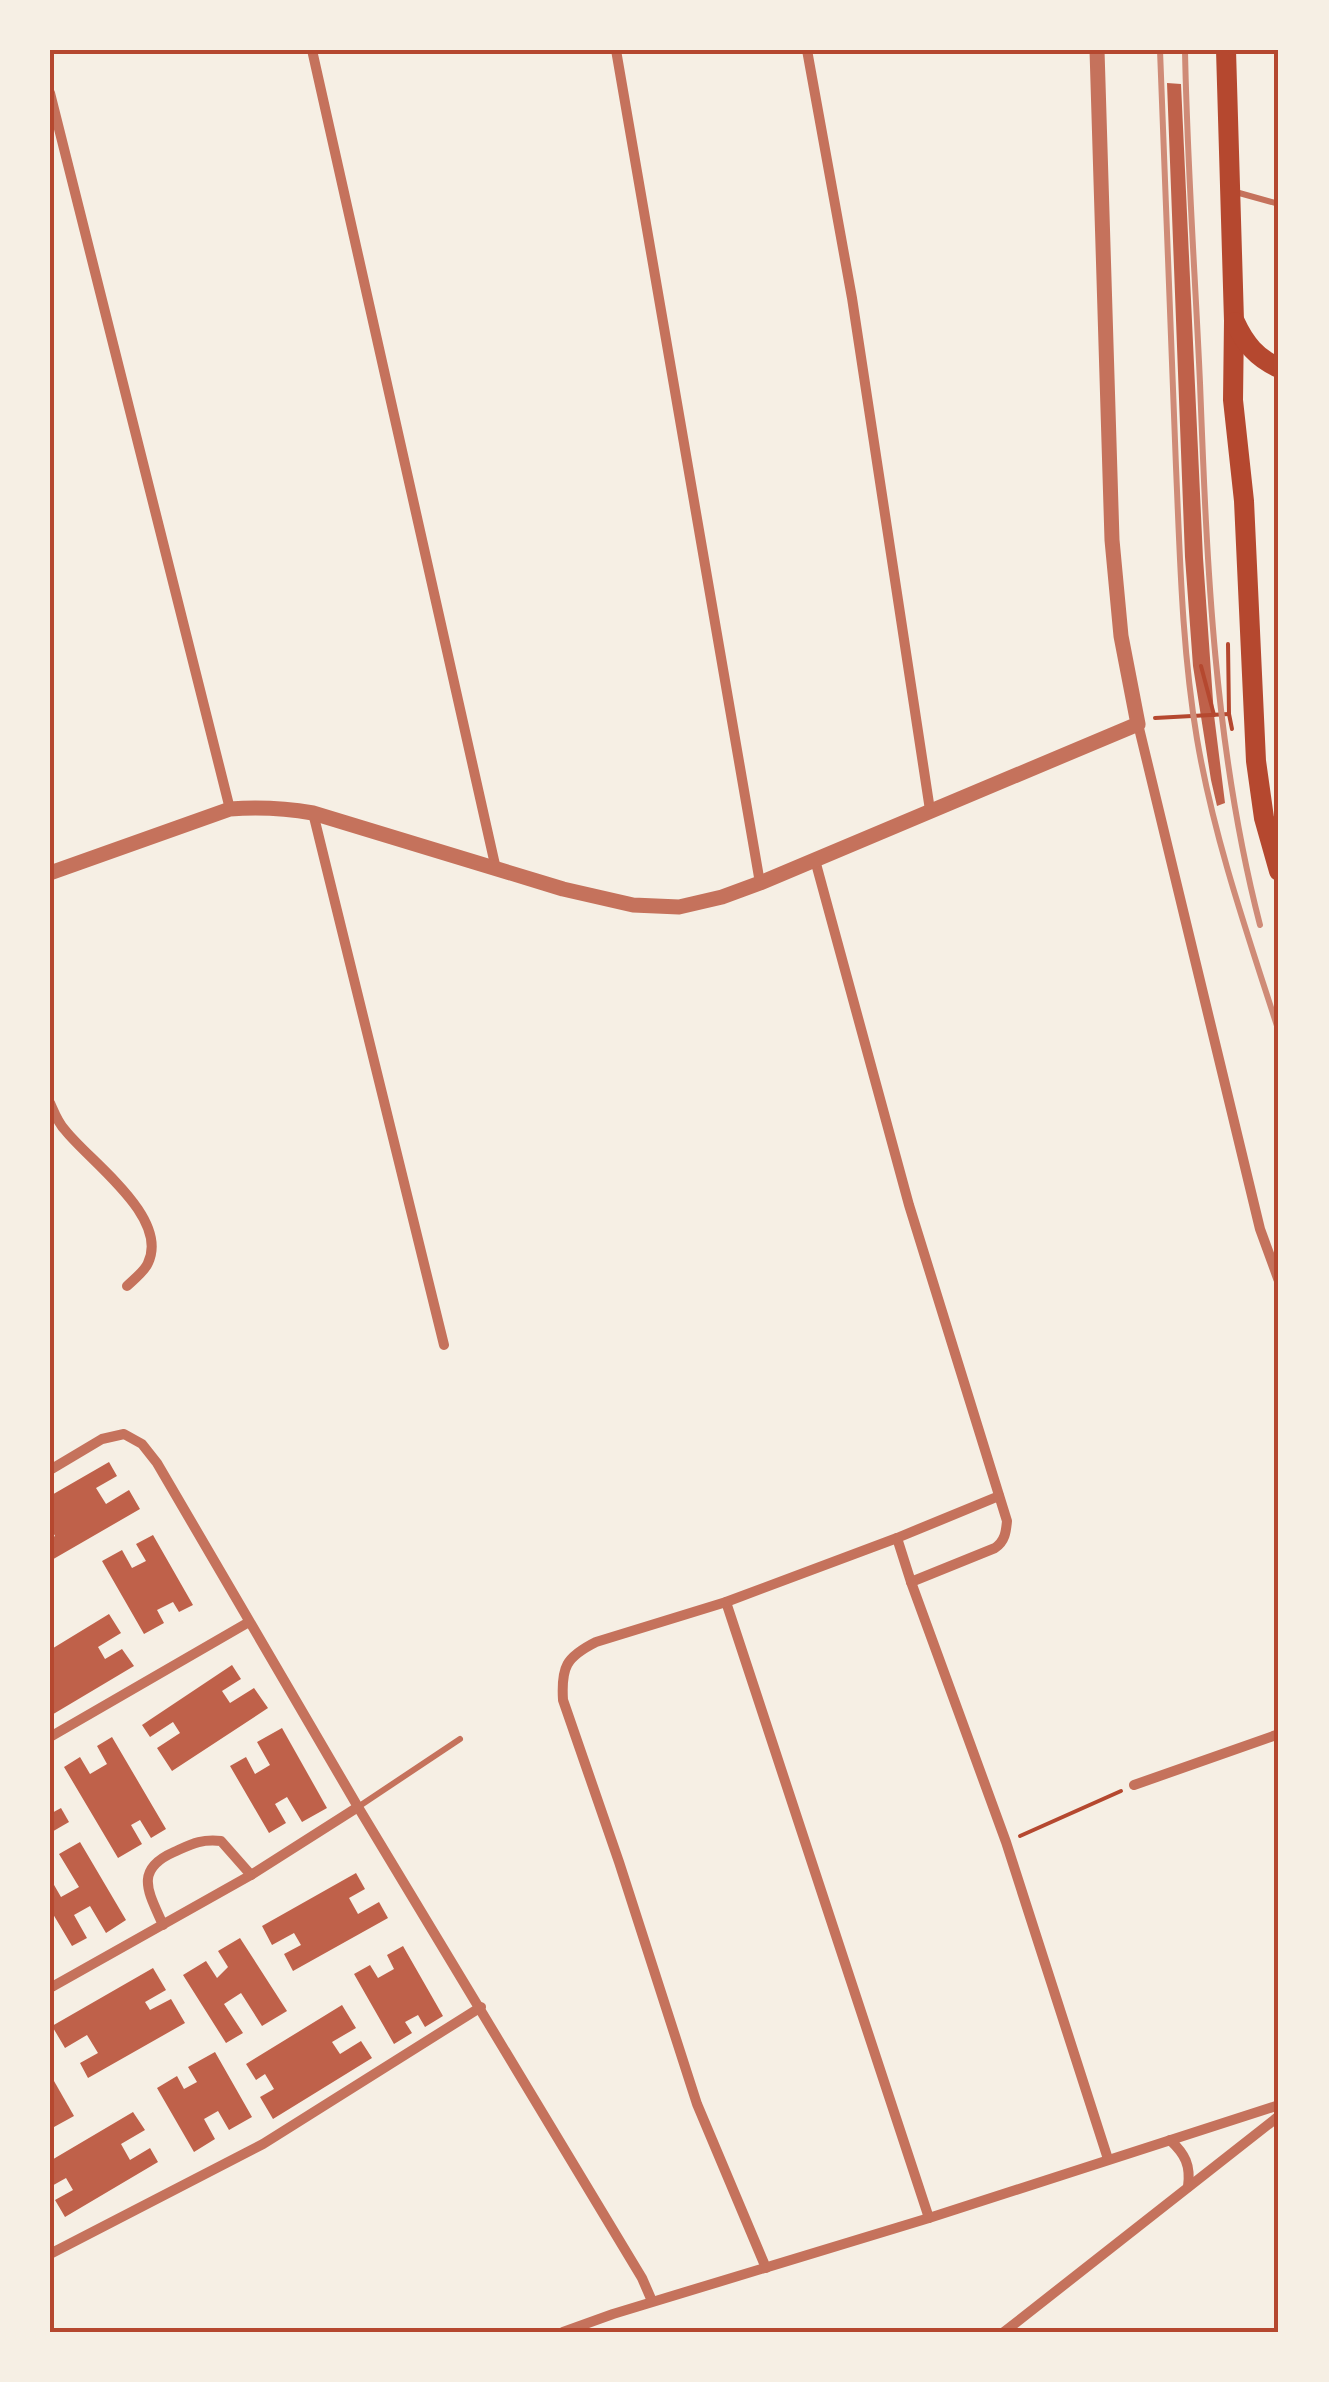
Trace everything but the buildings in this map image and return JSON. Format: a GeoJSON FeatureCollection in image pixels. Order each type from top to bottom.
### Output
{"type":"FeatureCollection","features":[{"type":"Feature","properties":{"kind":"main road"},"geometry":{"type":"LineString","coordinates":[[1226,50],[1233,400],[1244,501],[1256,761],[1264,818],[1279,871]]}},
{"type":"Feature","properties":{"kind":"main road"},"geometry":{"type":"LineString","coordinates":[[1234,320],[1254,353],[1279,368]]}},
{"type":"Feature","properties":{"kind":"street"},"geometry":{"type":"LineString","coordinates":[[312,50],[496,869]]}},
{"type":"Feature","properties":{"kind":"street"},"geometry":{"type":"LineString","coordinates":[[616,50],[760,884]]}},
{"type":"Feature","properties":{"kind":"street"},"geometry":{"type":"LineString","coordinates":[[806,50],[852,298],[930,810]]}},
{"type":"Feature","properties":{"kind":"street"},"geometry":{"type":"LineString","coordinates":[[1097,50],[1112,540],[1120,636],[1145,721],[1260,1230],[1279,1281]]}},
{"type":"Feature","properties":{"kind":"street"},"geometry":{"type":"LineString","coordinates":[[50,94],[230,810]]}},
{"type":"Feature","properties":{"kind":"street"},"geometry":{"type":"LineString","coordinates":[[50,873],[230,810],[264,807],[312,813],[564,889],[633,905],[679,906],[760,884],[1145,721]]}},
{"type":"Feature","properties":{"kind":"street"},"geometry":{"type":"LineString","coordinates":[[312,813],[444,1345]]}},
{"type":"Feature","properties":{"kind":"street"},"geometry":{"type":"LineString","coordinates":[[814,860],[909,1205],[1007,1521],[1001,1544],[910,1582]]}},
{"type":"Feature","properties":{"kind":"street"},"geometry":{"type":"LineString","coordinates":[[50,1102],[63,1128],[106,1171],[150,1230],[148,1263],[127,1286]]}},
{"type":"Feature","properties":{"kind":"street"},"geometry":{"type":"LineString","coordinates":[[50,1470],[102,1440],[124,1434],[142,1444],[157,1463],[358,1807],[642,2278],[652,2302]]}},
{"type":"Feature","properties":{"kind":"street"},"geometry":{"type":"LineString","coordinates":[[766,2268],[697,2104],[563,1700],[562,1680],[567,1663],[577,1652],[596,1642],[726,1602],[998,1496]]}},
{"type":"Feature","properties":{"kind":"street"},"geometry":{"type":"LineString","coordinates":[[898,1538],[910,1582],[1006,1842],[1108,2159]]}},
{"type":"Feature","properties":{"kind":"street"},"geometry":{"type":"LineString","coordinates":[[726,1602],[929,2218]]}},
{"type":"Feature","properties":{"kind":"street"},"geometry":{"type":"LineString","coordinates":[[50,1737],[249,1622]]}},
{"type":"Feature","properties":{"kind":"street"},"geometry":{"type":"LineString","coordinates":[[1134,1785],[1279,1734]]}},
{"type":"Feature","properties":{"kind":"street"},"geometry":{"type":"LineString","coordinates":[[50,1988],[251,1875],[358,1807]]}},
{"type":"Feature","properties":{"kind":"street"},"geometry":{"type":"LineString","coordinates":[[163,1925],[148,1891],[147,1876],[159,1858],[202,1840],[220,1841],[251,1875]]}},
{"type":"Feature","properties":{"kind":"street"},"geometry":{"type":"LineString","coordinates":[[50,2254],[264,2144],[480,2007]]}},
{"type":"Feature","properties":{"kind":"street"},"geometry":{"type":"LineString","coordinates":[[563,2332],[1279,2106]]}},
{"type":"Feature","properties":{"kind":"street"},"geometry":{"type":"LineString","coordinates":[[1004,2332],[1279,2116]]}},
{"type":"Feature","properties":{"kind":"street"},"geometry":{"type":"LineString","coordinates":[[1170,2140],[1188,2161],[1188,2188]]}},
{"type":"Feature","properties":{"kind":"lane"},"geometry":{"type":"LineString","coordinates":[[1230,190],[1279,204]]}},
{"type":"Feature","properties":{"kind":"lane"},"geometry":{"type":"LineString","coordinates":[[358,1807],[460,1739]]}},
{"type":"Feature","properties":{"kind":"path"},"geometry":{"type":"LineString","coordinates":[[1201,666],[1213,713]]}},
{"type":"Feature","properties":{"kind":"path"},"geometry":{"type":"LineString","coordinates":[[1145,721],[1226,714]]}},
{"type":"Feature","properties":{"kind":"path"},"geometry":{"type":"LineString","coordinates":[[1006,1842],[1134,1785]]}},
{"type":"Feature","properties":{"kind":"railway"},"geometry":{"type":"LineString","coordinates":[[1160,50],[1180,569],[1192,705],[1222,850],[1279,1032]]}},
{"type":"Feature","properties":{"kind":"railway"},"geometry":{"type":"LineString","coordinates":[[1185,50],[1215,656],[1232,791],[1260,925]]}}]}
